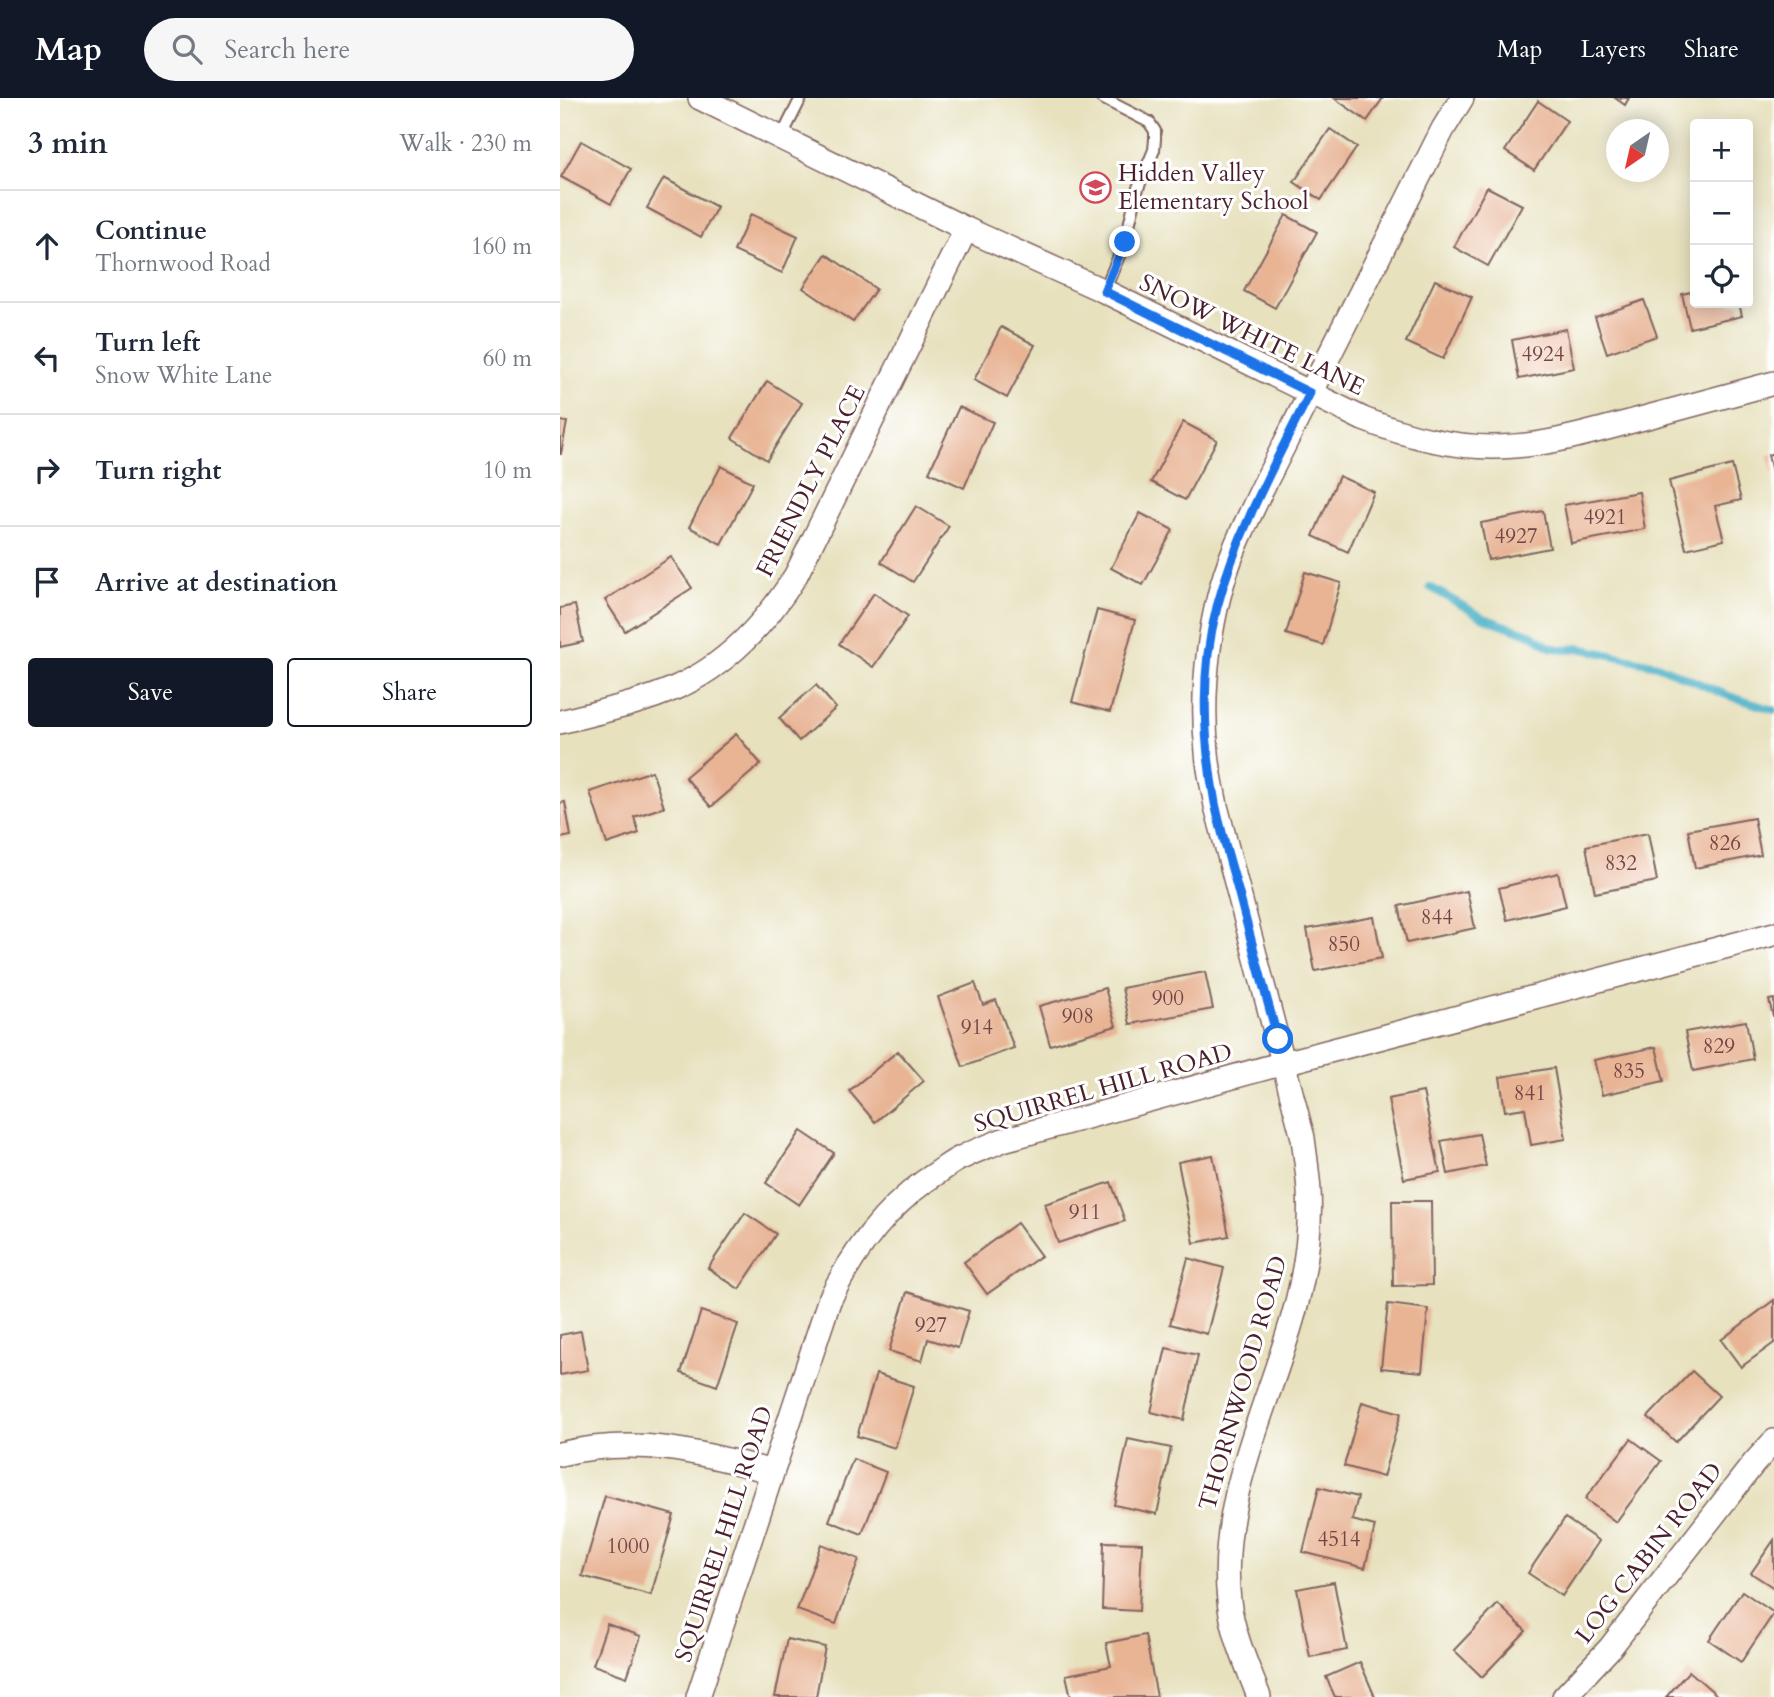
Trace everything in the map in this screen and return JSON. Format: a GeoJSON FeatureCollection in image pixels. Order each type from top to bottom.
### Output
{"type":"FeatureCollection","features":[{"type":"Feature","properties":{"kind":"street","name":"SNOW WHITE LANE"},"geometry":{"type":"LineString","coordinates":[[700,98],[966,229],[1104,291],[1363,419],[1392,430],[1441,442],[1491,447],[1515,446],[1563,439],[1774,383]]}},
{"type":"Feature","properties":{"kind":"street","name":"THORNWOOD ROAD"},"geometry":{"type":"LineString","coordinates":[[1259,1697],[1235,1637],[1229,1600],[1229,1530],[1239,1483],[1297,1302],[1307,1248],[1309,1193],[1303,1138],[1216,806],[1207,752],[1204,695],[1211,638],[1216,609],[1233,553],[1261,491],[1443,129],[1462,98]]}},
{"type":"Feature","properties":{"kind":"street","name":"FRIENDLY PLACE"},"geometry":{"type":"LineString","coordinates":[[560,722],[677,687],[714,666],[733,651],[783,596],[796,575],[966,229]]}},
{"type":"Feature","properties":{"kind":"street","name":"SQUIRREL HILL ROAD"},"geometry":{"type":"LineString","coordinates":[[698,1697],[829,1301],[840,1277],[868,1235],[922,1182],[961,1157],[1003,1140],[1774,934]]}},
{"type":"Feature","properties":{"kind":"street","name":"LOG CABIN ROAD"},"geometry":{"type":"LineString","coordinates":[[1564,1697],[1610,1648],[1774,1441]]}},
{"type":"Feature","properties":{"kind":"street"},"geometry":{"type":"LineString","coordinates":[[560,1454],[628,1445],[677,1449],[772,1472]]}},
{"type":"Feature","properties":{"kind":"lane"},"geometry":{"type":"LineString","coordinates":[[781,138],[801,98]]}},
{"type":"Feature","properties":{"kind":"lane"},"geometry":{"type":"LineString","coordinates":[[1102,98],[1149,122],[1155,131],[1154,150],[1138,188],[1125,242],[1104,291]]}},
{"type":"Feature","properties":{"kind":"building"},"geometry":{"type":"Polygon","coordinates":[[[1334,98],[1383,98],[1367,121],[1334,98]]]}},
{"type":"Feature","properties":{"kind":"building"},"geometry":{"type":"Polygon","coordinates":[[[1615,98],[1629,98],[1625,105],[1615,98]]]}},
{"type":"Feature","properties":{"kind":"building"},"geometry":{"type":"Polygon","coordinates":[[[1538,101],[1567,121],[1534,170],[1505,151],[1538,101]]]}},
{"type":"Feature","properties":{"kind":"building"},"geometry":{"type":"Polygon","coordinates":[[[1330,129],[1357,147],[1321,200],[1294,182],[1330,129]]]}},
{"type":"Feature","properties":{"kind":"building"},"geometry":{"type":"Polygon","coordinates":[[[581,141],[631,169],[611,204],[561,177],[581,141]]]}},
{"type":"Feature","properties":{"kind":"building"},"geometry":{"type":"Polygon","coordinates":[[[664,178],[717,207],[701,237],[647,208],[664,178]]]}},
{"type":"Feature","properties":{"kind":"building"},"geometry":{"type":"Polygon","coordinates":[[[1487,187],[1522,205],[1488,266],[1454,247],[1487,187]]]}},
{"type":"Feature","properties":{"kind":"building"},"geometry":{"type":"Polygon","coordinates":[[[751,214],[798,236],[782,273],[734,251],[751,214]]]}},
{"type":"Feature","properties":{"kind":"building"},"geometry":{"type":"Polygon","coordinates":[[[1286,215],[1317,232],[1275,308],[1244,291],[1286,215]]]}},
{"type":"Feature","properties":{"kind":"building"},"geometry":{"type":"Polygon","coordinates":[[[826,254],[876,289],[853,322],[803,288],[826,254]]]}},
{"type":"Feature","properties":{"kind":"building"},"geometry":{"type":"Polygon","coordinates":[[[1435,280],[1472,297],[1443,359],[1406,342],[1435,280]]]}},
{"type":"Feature","properties":{"kind":"building"},"geometry":{"type":"Polygon","coordinates":[[[1690,292],[1690,308],[1740,308],[1742,316],[1690,328],[1682,294],[1690,292]]]}},
{"type":"Feature","properties":{"kind":"building"},"geometry":{"type":"Polygon","coordinates":[[[1644,300],[1657,336],[1607,353],[1595,317],[1644,300]]]}},
{"type":"Feature","properties":{"kind":"building"},"geometry":{"type":"Polygon","coordinates":[[[1001,327],[1035,345],[1007,398],[974,380],[1001,327]]]}},
{"type":"Feature","properties":{"kind":"building"},"geometry":{"type":"Polygon","coordinates":[[[1566,329],[1574,368],[1519,379],[1512,340],[1566,329]]]}},
{"type":"Feature","properties":{"kind":"building"},"geometry":{"type":"Polygon","coordinates":[[[767,381],[802,403],[767,460],[732,438],[767,381]]]}},
{"type":"Feature","properties":{"kind":"building"},"geometry":{"type":"Polygon","coordinates":[[[959,407],[993,422],[964,488],[929,472],[959,407]]]}},
{"type":"Feature","properties":{"kind":"building"},"geometry":{"type":"Polygon","coordinates":[[[560,421],[567,422],[561,454],[560,454],[560,421]]]}},
{"type":"Feature","properties":{"kind":"building"},"geometry":{"type":"Polygon","coordinates":[[[1183,422],[1217,440],[1185,500],[1151,482],[1183,422]]]}},
{"type":"Feature","properties":{"kind":"building"},"geometry":{"type":"Polygon","coordinates":[[[1774,453],[1774,476],[1773,476],[1768,455],[1774,453]]]}},
{"type":"Feature","properties":{"kind":"building"},"geometry":{"type":"Polygon","coordinates":[[[1732,465],[1741,500],[1715,506],[1724,540],[1686,549],[1669,481],[1732,465]]]}},
{"type":"Feature","properties":{"kind":"building"},"geometry":{"type":"Polygon","coordinates":[[[721,466],[753,483],[721,544],[689,527],[721,466]]]}},
{"type":"Feature","properties":{"kind":"building"},"geometry":{"type":"Polygon","coordinates":[[[1339,476],[1374,492],[1348,552],[1313,536],[1339,476]]]}},
{"type":"Feature","properties":{"kind":"building"},"geometry":{"type":"Polygon","coordinates":[[[1639,492],[1645,529],[1571,543],[1564,505],[1639,492]]]}},
{"type":"Feature","properties":{"kind":"building"},"geometry":{"type":"Polygon","coordinates":[[[916,506],[949,526],[913,582],[881,562],[916,506]]]}},
{"type":"Feature","properties":{"kind":"building"},"geometry":{"type":"Polygon","coordinates":[[[1543,511],[1550,548],[1488,560],[1481,523],[1543,511]]]}},
{"type":"Feature","properties":{"kind":"building"},"geometry":{"type":"Polygon","coordinates":[[[1140,513],[1173,530],[1143,585],[1111,568],[1140,513]]]}},
{"type":"Feature","properties":{"kind":"building"},"geometry":{"type":"Polygon","coordinates":[[[671,557],[692,588],[625,631],[605,600],[671,557]]]}},
{"type":"Feature","properties":{"kind":"building"},"geometry":{"type":"Polygon","coordinates":[[[1305,572],[1341,583],[1323,645],[1286,634],[1305,572]]]}},
{"type":"Feature","properties":{"kind":"building"},"geometry":{"type":"Polygon","coordinates":[[[874,593],[908,616],[873,667],[839,644],[874,593]]]}},
{"type":"Feature","properties":{"kind":"building"},"geometry":{"type":"Polygon","coordinates":[[[575,605],[583,642],[560,647],[560,608],[575,605]]]}},
{"type":"Feature","properties":{"kind":"building"},"geometry":{"type":"Polygon","coordinates":[[[1097,610],[1135,620],[1110,712],[1072,702],[1097,610]]]}},
{"type":"Feature","properties":{"kind":"building"},"geometry":{"type":"Polygon","coordinates":[[[816,685],[836,708],[799,741],[779,718],[816,685]]]}},
{"type":"Feature","properties":{"kind":"building"},"geometry":{"type":"Polygon","coordinates":[[[736,734],[761,764],[711,807],[685,777],[736,734]]]}},
{"type":"Feature","properties":{"kind":"building"},"geometry":{"type":"Polygon","coordinates":[[[652,771],[664,807],[634,817],[639,833],[607,844],[590,792],[652,771]]]}},
{"type":"Feature","properties":{"kind":"building"},"geometry":{"type":"Polygon","coordinates":[[[565,802],[571,836],[560,838],[560,803],[565,802]]]}},
{"type":"Feature","properties":{"kind":"building"},"geometry":{"type":"Polygon","coordinates":[[[1754,818],[1761,855],[1695,868],[1688,830],[1754,818]]]}},
{"type":"Feature","properties":{"kind":"building"},"geometry":{"type":"Polygon","coordinates":[[[1648,833],[1657,881],[1595,893],[1586,846],[1648,833]]]}},
{"type":"Feature","properties":{"kind":"building"},"geometry":{"type":"Polygon","coordinates":[[[1558,873],[1566,906],[1507,920],[1499,888],[1558,873]]]}},
{"type":"Feature","properties":{"kind":"building"},"geometry":{"type":"Polygon","coordinates":[[[1467,891],[1475,928],[1407,943],[1399,906],[1467,891]]]}},
{"type":"Feature","properties":{"kind":"building"},"geometry":{"type":"Polygon","coordinates":[[[1374,917],[1382,958],[1315,971],[1307,929],[1374,917]]]}},
{"type":"Feature","properties":{"kind":"building"},"geometry":{"type":"Polygon","coordinates":[[[1205,972],[1213,1009],[1130,1024],[1122,988],[1205,972]]]}},
{"type":"Feature","properties":{"kind":"building"},"geometry":{"type":"Polygon","coordinates":[[[975,983],[983,1005],[996,1000],[1014,1048],[963,1067],[938,997],[975,983]]]}},
{"type":"Feature","properties":{"kind":"building"},"geometry":{"type":"Polygon","coordinates":[[[1105,988],[1116,1026],[1050,1045],[1039,1006],[1105,988]]]}},
{"type":"Feature","properties":{"kind":"building"},"geometry":{"type":"Polygon","coordinates":[[[1774,999],[1774,1016],[1773,1016],[1769,1000],[1774,999]]]}},
{"type":"Feature","properties":{"kind":"building"},"geometry":{"type":"Polygon","coordinates":[[[1746,1021],[1753,1059],[1693,1071],[1685,1032],[1746,1021]]]}},
{"type":"Feature","properties":{"kind":"building"},"geometry":{"type":"Polygon","coordinates":[[[1656,1047],[1664,1081],[1602,1095],[1594,1060],[1656,1047]]]}},
{"type":"Feature","properties":{"kind":"building"},"geometry":{"type":"Polygon","coordinates":[[[898,1051],[924,1081],[875,1122],[849,1091],[898,1051]]]}},
{"type":"Feature","properties":{"kind":"building"},"geometry":{"type":"Polygon","coordinates":[[[1554,1068],[1566,1139],[1531,1145],[1525,1108],[1505,1111],[1500,1077],[1554,1068]]]}},
{"type":"Feature","properties":{"kind":"building"},"geometry":{"type":"Polygon","coordinates":[[[1423,1092],[1440,1172],[1404,1179],[1388,1099],[1423,1092]]]}},
{"type":"Feature","properties":{"kind":"building"},"geometry":{"type":"Polygon","coordinates":[[[801,1131],[834,1153],[799,1205],[766,1183],[801,1131]]]}},
{"type":"Feature","properties":{"kind":"building"},"geometry":{"type":"Polygon","coordinates":[[[1479,1134],[1486,1166],[1448,1174],[1441,1141],[1479,1134]]]}},
{"type":"Feature","properties":{"kind":"building"},"geometry":{"type":"Polygon","coordinates":[[[1213,1155],[1229,1236],[1194,1243],[1178,1162],[1213,1155]]]}},
{"type":"Feature","properties":{"kind":"building"},"geometry":{"type":"Polygon","coordinates":[[[1111,1182],[1125,1221],[1058,1243],[1045,1204],[1111,1182]]]}},
{"type":"Feature","properties":{"kind":"building"},"geometry":{"type":"Polygon","coordinates":[[[1392,1201],[1431,1201],[1432,1285],[1393,1286],[1392,1201]]]}},
{"type":"Feature","properties":{"kind":"building"},"geometry":{"type":"Polygon","coordinates":[[[745,1213],[776,1234],[739,1289],[708,1268],[745,1213]]]}},
{"type":"Feature","properties":{"kind":"building"},"geometry":{"type":"Polygon","coordinates":[[[1017,1223],[1041,1256],[987,1294],[964,1262],[1017,1223]]]}},
{"type":"Feature","properties":{"kind":"building"},"geometry":{"type":"Polygon","coordinates":[[[1188,1258],[1224,1268],[1207,1334],[1170,1324],[1188,1258]]]}},
{"type":"Feature","properties":{"kind":"building"},"geometry":{"type":"Polygon","coordinates":[[[907,1292],[969,1311],[958,1348],[928,1339],[922,1361],[889,1351],[907,1292]]]}},
{"type":"Feature","properties":{"kind":"building"},"geometry":{"type":"Polygon","coordinates":[[[1774,1300],[1774,1343],[1741,1367],[1721,1340],[1774,1300]]]}},
{"type":"Feature","properties":{"kind":"building"},"geometry":{"type":"Polygon","coordinates":[[[1388,1304],[1428,1309],[1422,1372],[1381,1368],[1388,1304]]]}},
{"type":"Feature","properties":{"kind":"building"},"geometry":{"type":"Polygon","coordinates":[[[701,1311],[738,1324],[717,1386],[681,1373],[701,1311]]]}},
{"type":"Feature","properties":{"kind":"building"},"geometry":{"type":"Polygon","coordinates":[[[581,1331],[588,1370],[560,1375],[560,1335],[581,1331]]]}},
{"type":"Feature","properties":{"kind":"building"},"geometry":{"type":"Polygon","coordinates":[[[1166,1348],[1198,1355],[1184,1420],[1151,1412],[1166,1348]]]}},
{"type":"Feature","properties":{"kind":"building"},"geometry":{"type":"Polygon","coordinates":[[[1692,1371],[1719,1396],[1676,1442],[1648,1417],[1692,1371]]]}},
{"type":"Feature","properties":{"kind":"building"},"geometry":{"type":"Polygon","coordinates":[[[876,1374],[914,1386],[895,1448],[857,1436],[876,1374]]]}},
{"type":"Feature","properties":{"kind":"building"},"geometry":{"type":"Polygon","coordinates":[[[1362,1402],[1401,1413],[1383,1477],[1344,1466],[1362,1402]]]}},
{"type":"Feature","properties":{"kind":"building"},"geometry":{"type":"Polygon","coordinates":[[[1128,1439],[1171,1448],[1157,1514],[1114,1505],[1128,1439]]]}},
{"type":"Feature","properties":{"kind":"building"},"geometry":{"type":"Polygon","coordinates":[[[1631,1439],[1661,1461],[1616,1522],[1585,1499],[1631,1439]]]}},
{"type":"Feature","properties":{"kind":"building"},"geometry":{"type":"Polygon","coordinates":[[[853,1459],[886,1472],[862,1534],[829,1521],[853,1459]]]}},
{"type":"Feature","properties":{"kind":"building"},"geometry":{"type":"Polygon","coordinates":[[[1319,1487],[1358,1497],[1352,1520],[1375,1526],[1365,1568],[1303,1552],[1319,1487]]]}},
{"type":"Feature","properties":{"kind":"building"},"geometry":{"type":"Polygon","coordinates":[[[605,1496],[674,1515],[651,1595],[582,1576],[605,1496]]]}},
{"type":"Feature","properties":{"kind":"building"},"geometry":{"type":"Polygon","coordinates":[[[1565,1518],[1599,1541],[1562,1596],[1528,1573],[1565,1518]]]}},
{"type":"Feature","properties":{"kind":"building"},"geometry":{"type":"Polygon","coordinates":[[[1774,1540],[1774,1588],[1751,1573],[1774,1540]]]}},
{"type":"Feature","properties":{"kind":"building"},"geometry":{"type":"Polygon","coordinates":[[[1104,1542],[1142,1543],[1139,1611],[1102,1609],[1104,1542]]]}},
{"type":"Feature","properties":{"kind":"building"},"geometry":{"type":"Polygon","coordinates":[[[821,1544],[859,1559],[836,1624],[797,1610],[821,1544]]]}},
{"type":"Feature","properties":{"kind":"building"},"geometry":{"type":"Polygon","coordinates":[[[1334,1582],[1347,1650],[1310,1657],[1297,1589],[1334,1582]]]}},
{"type":"Feature","properties":{"kind":"building"},"geometry":{"type":"Polygon","coordinates":[[[1742,1591],[1774,1613],[1741,1662],[1709,1640],[1742,1591]]]}},
{"type":"Feature","properties":{"kind":"building"},"geometry":{"type":"Polygon","coordinates":[[[1498,1604],[1526,1631],[1482,1677],[1454,1650],[1498,1604]]]}},
{"type":"Feature","properties":{"kind":"building"},"geometry":{"type":"Polygon","coordinates":[[[607,1624],[641,1636],[627,1677],[593,1665],[607,1624]]]}},
{"type":"Feature","properties":{"kind":"building"},"geometry":{"type":"Polygon","coordinates":[[[1145,1635],[1157,1697],[1071,1697],[1066,1675],[1111,1666],[1106,1643],[1145,1635]]]}},
{"type":"Feature","properties":{"kind":"building"},"geometry":{"type":"Polygon","coordinates":[[[787,1639],[825,1647],[816,1697],[775,1697],[787,1639]]]}},
{"type":"Feature","properties":{"kind":"building"},"geometry":{"type":"Polygon","coordinates":[[[1360,1662],[1375,1697],[1335,1697],[1326,1677],[1360,1662]]]}},
{"type":"Feature","properties":{"kind":"building"},"geometry":{"type":"Polygon","coordinates":[[[1689,1671],[1719,1697],[1666,1697],[1689,1671]]]}},
{"type":"Feature","properties":{"kind":"waterway"},"geometry":{"type":"LineString","coordinates":[[1430,587],[1484,618],[1532,635],[1550,647],[1565,650],[1579,648],[1657,665],[1726,695],[1774,710]]}},
{"type":"Feature","properties":{"kind":"place","name":"Hidden Valley Elementary School"},"geometry":{"type":"Point","coordinates":[1095,187]}},
{"type":"Feature","properties":{"kind":"route"},"geometry":{"type":"LineString","coordinates":[[1125,242],[1104,291],[1310,393],[1233,553],[1216,609],[1204,695],[1207,752],[1216,806],[1278,1039]]}}]}
